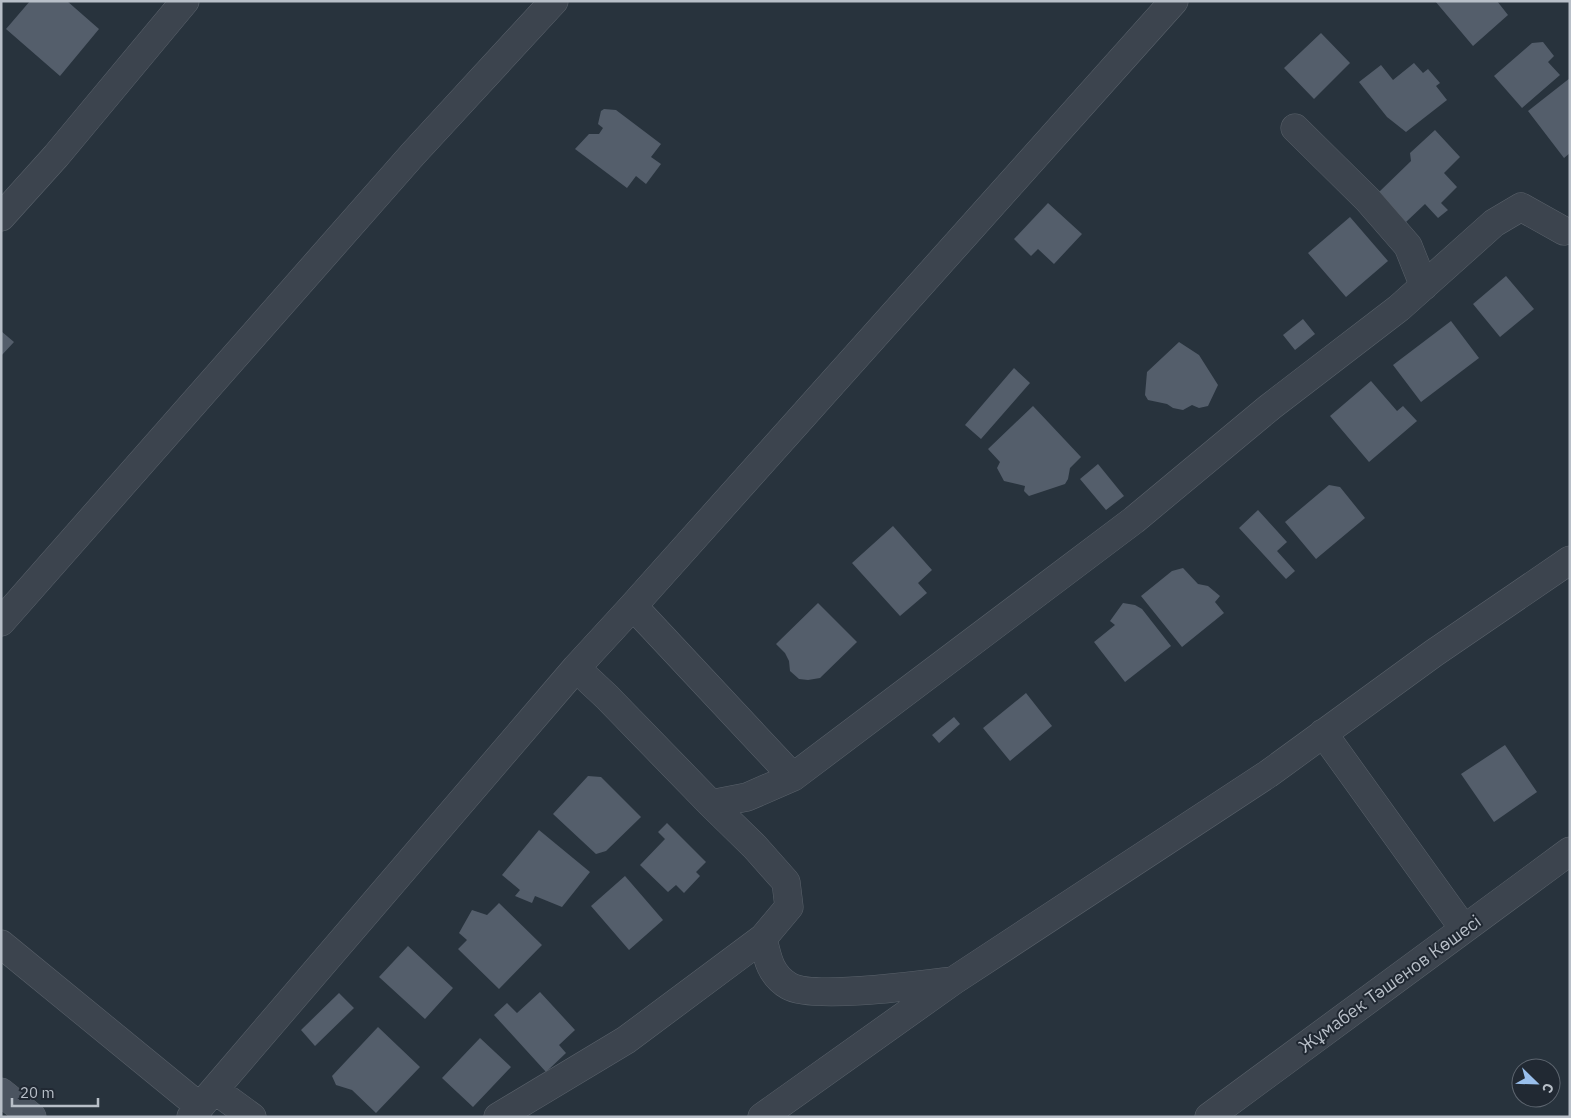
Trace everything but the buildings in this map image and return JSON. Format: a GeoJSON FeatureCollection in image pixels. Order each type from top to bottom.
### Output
{"type":"FeatureCollection","features":[{"type":"Feature","properties":{"kind":"main road"},"geometry":{"type":"LineString","coordinates":[[1,1092],[32,1117]]}},
{"type":"Feature","properties":{"kind":"street"},"geometry":{"type":"LineString","coordinates":[[1,217],[56,156],[185,1]]}},
{"type":"Feature","properties":{"kind":"street"},"geometry":{"type":"LineString","coordinates":[[1,622],[413,154],[554,1]]}},
{"type":"Feature","properties":{"kind":"street"},"geometry":{"type":"LineString","coordinates":[[202,1104],[576,668],[634,606],[1174,1]]}},
{"type":"Feature","properties":{"kind":"street"},"geometry":{"type":"LineString","coordinates":[[1295,128],[1368,200],[1408,246],[1424,286]]}},
{"type":"Feature","properties":{"kind":"street"},"geometry":{"type":"LineString","coordinates":[[711,804],[747,797],[793,777],[1134,520],[1270,407],[1398,308],[1494,223],[1521,207],[1564,231]]}},
{"type":"Feature","properties":{"kind":"street"},"geometry":{"type":"LineString","coordinates":[[762,1117],[953,981],[1268,774],[1434,653],[1570,560]]}},
{"type":"Feature","properties":{"kind":"street"},"geometry":{"type":"LineString","coordinates":[[634,606],[793,777]]}},
{"type":"Feature","properties":{"kind":"street"},"geometry":{"type":"LineString","coordinates":[[498,1117],[626,1040],[763,938],[789,907],[786,882],[755,847],[576,668]]}},
{"type":"Feature","properties":{"kind":"street"},"geometry":{"type":"LineString","coordinates":[[1324,732],[1464,929]]}},
{"type":"Feature","properties":{"kind":"street","name":"Жұмабек Тәшенов Көшесі"},"geometry":{"type":"LineString","coordinates":[[1209,1117],[1570,851]]}},
{"type":"Feature","properties":{"kind":"street"},"geometry":{"type":"LineString","coordinates":[[763,938],[767,960],[773,972],[789,986],[810,992],[879,989],[953,981]]}},
{"type":"Feature","properties":{"kind":"street"},"geometry":{"type":"LineString","coordinates":[[1,944],[202,1104],[252,1117]]}}]}
